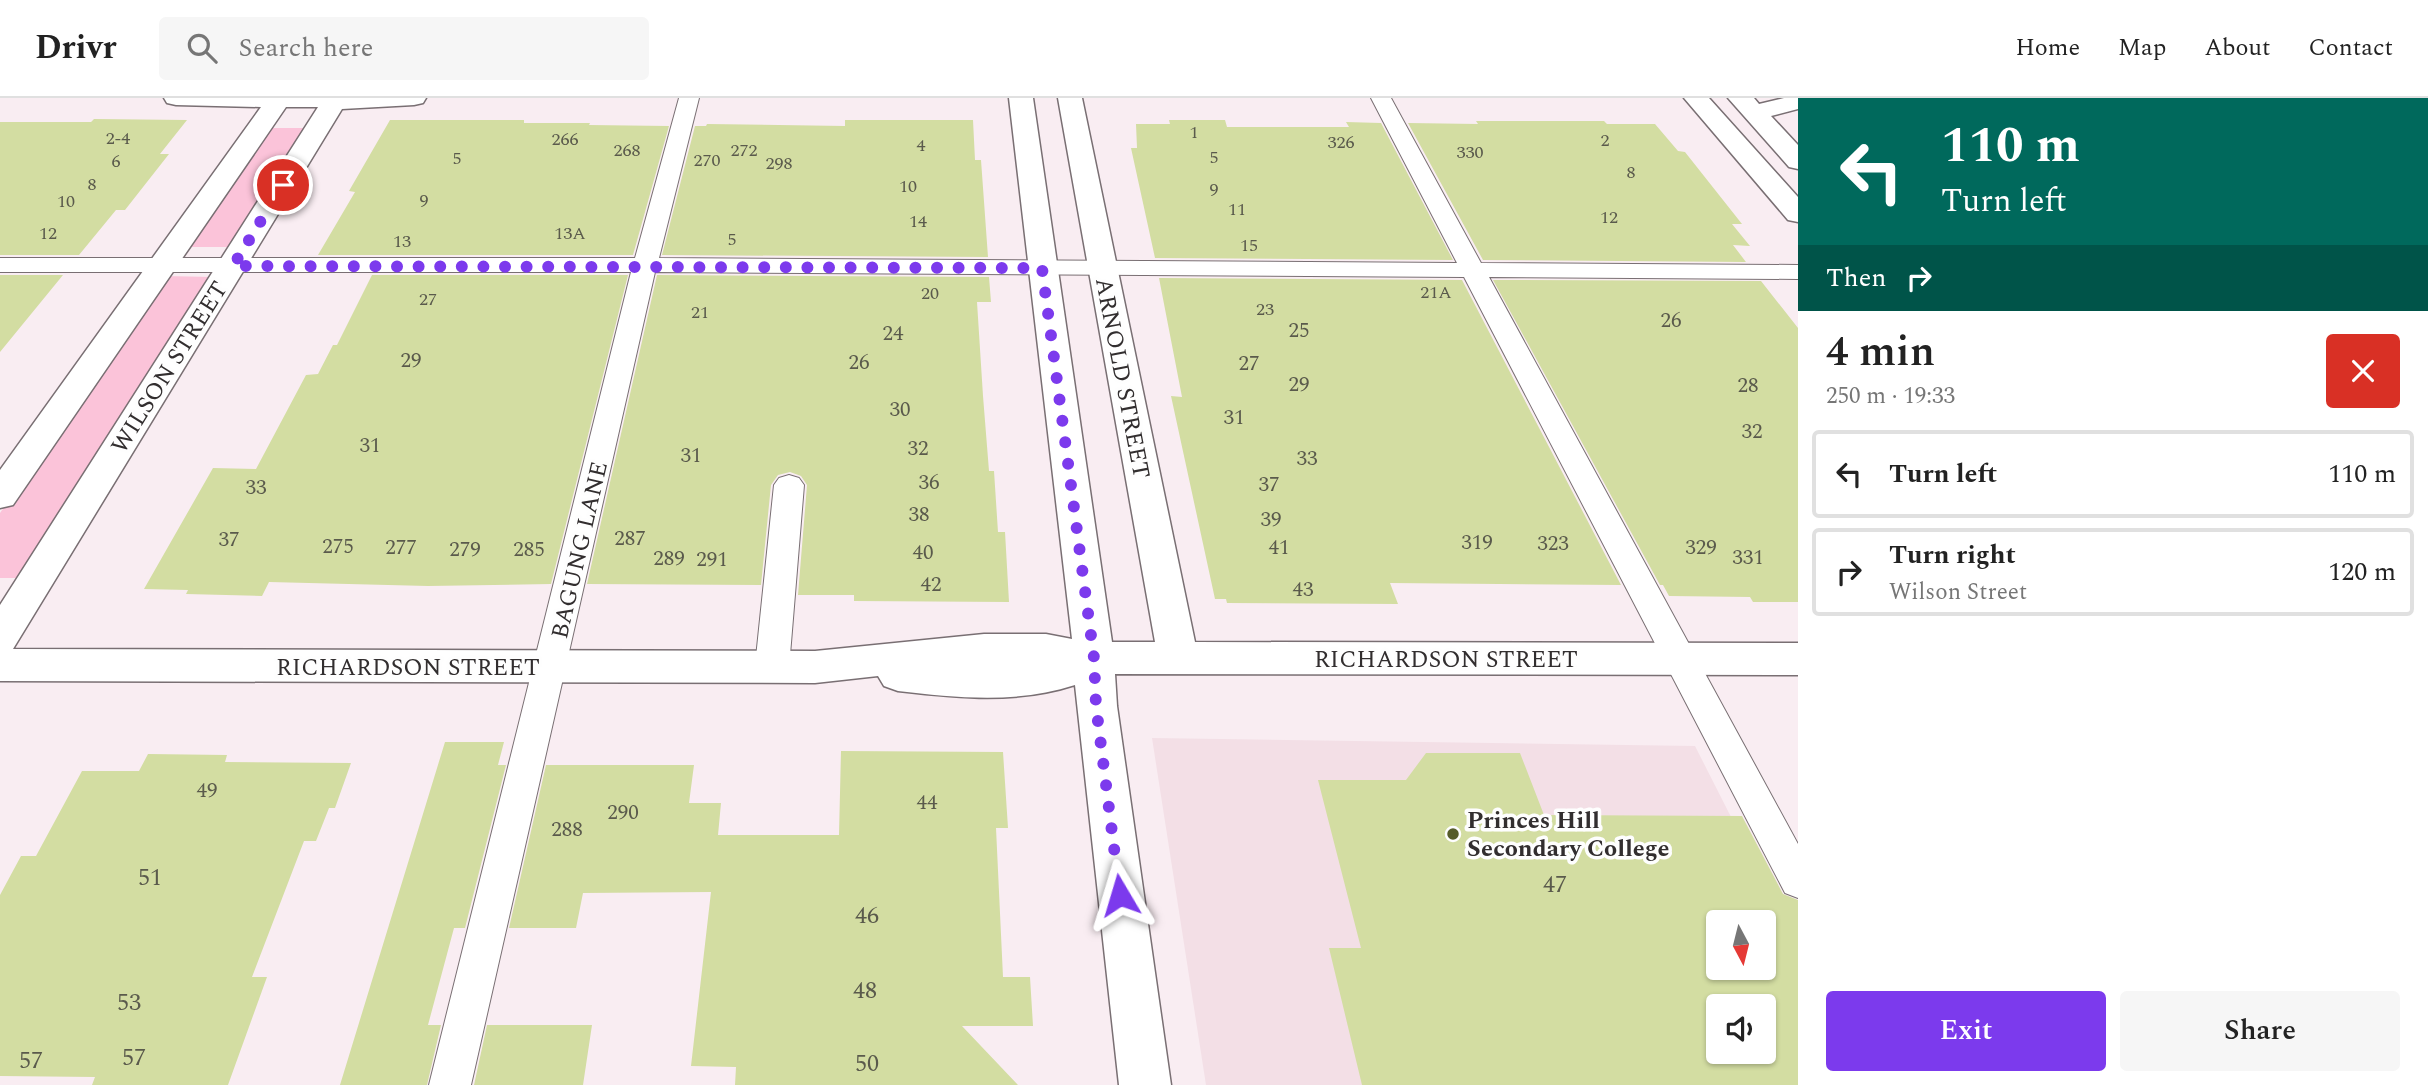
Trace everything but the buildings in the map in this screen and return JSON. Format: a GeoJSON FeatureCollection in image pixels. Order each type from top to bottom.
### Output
{"type":"FeatureCollection","features":[{"type":"Feature","properties":{"kind":"street"},"geometry":{"type":"LineString","coordinates":[[176,98],[414,98]]}},
{"type":"Feature","properties":{"kind":"street"},"geometry":{"type":"LineString","coordinates":[[1021,98],[1094,658],[1097,719],[1145,1085]]}},
{"type":"Feature","properties":{"kind":"street","name":"ARNOLD STREET"},"geometry":{"type":"LineString","coordinates":[[1070,98],[1178,658]]}},
{"type":"Feature","properties":{"kind":"street"},"geometry":{"type":"LineString","coordinates":[[1696,98],[1798,214]]}},
{"type":"Feature","properties":{"kind":"street"},"geometry":{"type":"LineString","coordinates":[[0,496],[279,99]]}},
{"type":"Feature","properties":{"kind":"street","name":"WILSON STREET"},"geometry":{"type":"LineString","coordinates":[[0,638],[338,99]]}},
{"type":"Feature","properties":{"kind":"street"},"geometry":{"type":"LineString","coordinates":[[1746,105],[1798,102]]}},
{"type":"Feature","properties":{"kind":"street"},"geometry":{"type":"LineString","coordinates":[[1746,105],[1798,161]]}},
{"type":"Feature","properties":{"kind":"street","name":"RICHARDSON STREET"},"geometry":{"type":"LineString","coordinates":[[0,665],[815,667],[956,681],[1025,680],[1058,675],[1094,658],[1798,659]]}},
{"type":"Feature","properties":{"kind":"lane","name":"BAGUNG LANE"},"geometry":{"type":"LineString","coordinates":[[450,1085],[645,265],[689,98]]}},
{"type":"Feature","properties":{"kind":"lane"},"geometry":{"type":"LineString","coordinates":[[1381,98],[1798,881]]}},
{"type":"Feature","properties":{"kind":"lane"},"geometry":{"type":"LineString","coordinates":[[0,265],[645,265],[1798,272]]}},
{"type":"Feature","properties":{"kind":"lane"},"geometry":{"type":"LineString","coordinates":[[772,667],[789,485]]}},
{"type":"Feature","properties":{"kind":"shaded area"},"geometry":{"type":"Polygon","coordinates":[[[270,128],[311,128],[231,247],[186,247],[270,128]]]}},
{"type":"Feature","properties":{"kind":"shaded area"},"geometry":{"type":"Polygon","coordinates":[[[163,276],[214,277],[21,578],[0,578],[0,513],[163,276]]]}},
{"type":"Feature","properties":{"kind":"shaded area","name":"Princes Hill Secondary College"},"geometry":{"type":"Polygon","coordinates":[[[1152,738],[1695,746],[1798,949],[1798,1085],[1206,1085],[1152,738]]]}},
{"type":"Feature","properties":{"kind":"place","name":"Princes Hill Secondary College"},"geometry":{"type":"Point","coordinates":[1453,834]}},
{"type":"Feature","properties":{"kind":"route"},"geometry":{"type":"LineString","coordinates":[[283,185],[233,266],[1042,268],[1094,658],[1096,706],[1120,895]]}}]}
